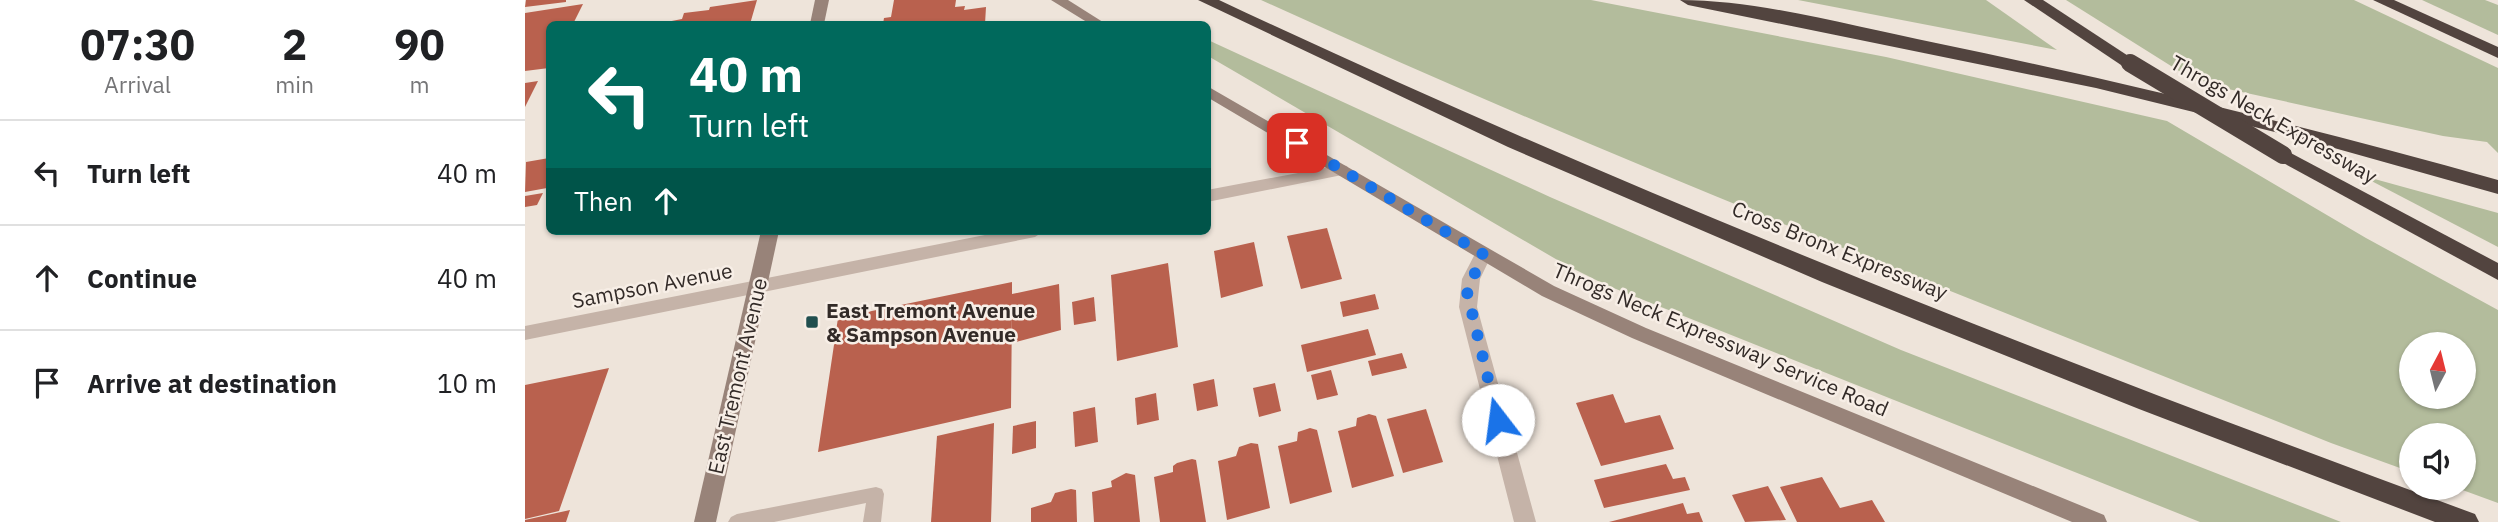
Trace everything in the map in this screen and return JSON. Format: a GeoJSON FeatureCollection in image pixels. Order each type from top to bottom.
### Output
{"type":"FeatureCollection","features":[{"type":"Feature","properties":{"kind":"highway","name":"Cross Bronx Expressway"},"geometry":{"type":"LineString","coordinates":[[1206,0],[1483,127],[1798,262],[2086,379],[2466,522]]}},
{"type":"Feature","properties":{"kind":"highway"},"geometry":{"type":"LineString","coordinates":[[1688,0],[1971,54],[2105,84],[2295,131],[2498,187]]}},
{"type":"Feature","properties":{"kind":"highway","name":"Throgs Neck Expressway"},"geometry":{"type":"LineString","coordinates":[[2032,0],[2130,63],[2283,155],[2498,272]]}},
{"type":"Feature","properties":{"kind":"highway"},"geometry":{"type":"LineString","coordinates":[[2381,0],[2498,53]]}},
{"type":"Feature","properties":{"kind":"main road"},"geometry":{"type":"LineString","coordinates":[[818,21],[822,0]]}},
{"type":"Feature","properties":{"kind":"main road"},"geometry":{"type":"LineString","coordinates":[[1058,0],[1094,21]]}},
{"type":"Feature","properties":{"kind":"main road","name":"Throgs Neck Expressway Service Road"},"geometry":{"type":"LineString","coordinates":[[1211,92],[1548,291],[1639,333],[2088,520]]}},
{"type":"Feature","properties":{"kind":"main road","name":"East Tremont Avenue"},"geometry":{"type":"LineString","coordinates":[[705,522],[769,235]]}},
{"type":"Feature","properties":{"kind":"street"},"geometry":{"type":"LineString","coordinates":[[1211,196],[1341,170]]}},
{"type":"Feature","properties":{"kind":"street","name":"Sampson Avenue"},"geometry":{"type":"LineString","coordinates":[[525,333],[1015,235]]}},
{"type":"Feature","properties":{"kind":"street"},"geometry":{"type":"LineString","coordinates":[[1483,254],[1470,279],[1468,307],[1525,522]]}},
{"type":"Feature","properties":{"kind":"lane"},"geometry":{"type":"LineString","coordinates":[[737,522],[876,494],[872,522]]}},
{"type":"Feature","properties":{"kind":"green space"},"geometry":{"type":"Polygon","coordinates":[[[1261,0],[1591,0],[1886,57],[2167,121],[2366,238],[2498,310],[2498,503],[2476,495],[2476,423],[2399,423],[2399,468],[1793,228],[1526,117],[1261,0]]]}},
{"type":"Feature","properties":{"kind":"green space"},"geometry":{"type":"Polygon","coordinates":[[[1798,0],[1986,0],[2057,50],[1798,0]]]}},
{"type":"Feature","properties":{"kind":"green space"},"geometry":{"type":"Polygon","coordinates":[[[2066,0],[2354,0],[2498,68],[2498,153],[2487,142],[2443,136],[2228,89],[2187,76],[2066,0]]]}},
{"type":"Feature","properties":{"kind":"green space"},"geometry":{"type":"Polygon","coordinates":[[[2422,0],[2485,0],[2498,5],[2498,35],[2422,0]]]}},
{"type":"Feature","properties":{"kind":"green space"},"geometry":{"type":"Polygon","coordinates":[[[1211,41],[1550,197],[1901,350],[2341,522],[2200,522],[1606,285],[1566,265],[1211,58],[1211,41]]]}},
{"type":"Feature","properties":{"kind":"green space"},"geometry":{"type":"Polygon","coordinates":[[[2360,175],[2498,213],[2498,247],[2360,175]]]}},
{"type":"Feature","properties":{"kind":"building"},"geometry":{"type":"Polygon","coordinates":[[[526,0],[566,0],[566,2],[525,7],[526,0]]]}},
{"type":"Feature","properties":{"kind":"building"},"geometry":{"type":"Polygon","coordinates":[[[757,0],[751,21],[672,21],[682,19],[684,13],[709,10],[710,7],[757,0]]]}},
{"type":"Feature","properties":{"kind":"building"},"geometry":{"type":"Polygon","coordinates":[[[894,0],[956,0],[955,7],[965,6],[964,10],[986,7],[985,21],[884,21],[884,18],[891,17],[894,0]]]}},
{"type":"Feature","properties":{"kind":"building"},"geometry":{"type":"Polygon","coordinates":[[[583,4],[574,21],[546,21],[546,68],[525,71],[525,13],[583,4]]]}},
{"type":"Feature","properties":{"kind":"building"},"geometry":{"type":"Polygon","coordinates":[[[538,81],[525,107],[525,83],[538,81]]]}},
{"type":"Feature","properties":{"kind":"building"},"geometry":{"type":"Polygon","coordinates":[[[546,159],[546,188],[525,192],[526,162],[546,159]]]}},
{"type":"Feature","properties":{"kind":"building"},"geometry":{"type":"Polygon","coordinates":[[[543,193],[537,205],[525,207],[525,196],[543,193]]]}},
{"type":"Feature","properties":{"kind":"building"},"geometry":{"type":"Polygon","coordinates":[[[1327,228],[1342,279],[1301,289],[1287,236],[1327,228]]]}},
{"type":"Feature","properties":{"kind":"building"},"geometry":{"type":"Polygon","coordinates":[[[1254,242],[1263,286],[1221,298],[1214,251],[1254,242]]]}},
{"type":"Feature","properties":{"kind":"building"},"geometry":{"type":"Polygon","coordinates":[[[1168,263],[1178,347],[1117,361],[1111,275],[1168,263]]]}},
{"type":"Feature","properties":{"kind":"building"},"geometry":{"type":"Polygon","coordinates":[[[1012,282],[1012,294],[1059,284],[1061,330],[1012,343],[1012,307],[1011,408],[818,452],[838,318],[1012,282]]]}},
{"type":"Feature","properties":{"kind":"building"},"geometry":{"type":"Polygon","coordinates":[[[1375,294],[1379,309],[1343,317],[1340,302],[1375,294]]]}},
{"type":"Feature","properties":{"kind":"building"},"geometry":{"type":"Polygon","coordinates":[[[1094,297],[1096,321],[1074,325],[1072,302],[1094,297]]]}},
{"type":"Feature","properties":{"kind":"building"},"geometry":{"type":"Polygon","coordinates":[[[1368,329],[1376,355],[1307,372],[1301,345],[1368,329]]]}},
{"type":"Feature","properties":{"kind":"building"},"geometry":{"type":"Polygon","coordinates":[[[1402,353],[1407,368],[1372,376],[1368,361],[1402,353]]]}},
{"type":"Feature","properties":{"kind":"building"},"geometry":{"type":"Polygon","coordinates":[[[609,368],[559,511],[525,519],[525,385],[609,368]]]}},
{"type":"Feature","properties":{"kind":"building"},"geometry":{"type":"Polygon","coordinates":[[[1331,370],[1338,395],[1317,400],[1311,375],[1331,370]]]}},
{"type":"Feature","properties":{"kind":"building"},"geometry":{"type":"Polygon","coordinates":[[[1214,379],[1218,406],[1197,411],[1193,384],[1214,379]]]}},
{"type":"Feature","properties":{"kind":"building"},"geometry":{"type":"Polygon","coordinates":[[[1275,383],[1281,411],[1259,417],[1253,388],[1275,383]]]}},
{"type":"Feature","properties":{"kind":"building"},"geometry":{"type":"Polygon","coordinates":[[[1156,393],[1159,420],[1137,425],[1135,398],[1156,393]]]}},
{"type":"Feature","properties":{"kind":"building"},"geometry":{"type":"Polygon","coordinates":[[[1613,394],[1625,423],[1660,415],[1674,449],[1601,466],[1576,403],[1613,394]]]}},
{"type":"Feature","properties":{"kind":"building"},"geometry":{"type":"Polygon","coordinates":[[[1095,407],[1098,442],[1075,447],[1073,412],[1095,407]]]}},
{"type":"Feature","properties":{"kind":"building"},"geometry":{"type":"Polygon","coordinates":[[[1426,409],[1443,462],[1403,473],[1387,419],[1426,409]]]}},
{"type":"Feature","properties":{"kind":"building"},"geometry":{"type":"Polygon","coordinates":[[[1369,414],[1376,416],[1394,476],[1352,488],[1338,431],[1356,426],[1357,418],[1369,414]]]}},
{"type":"Feature","properties":{"kind":"building"},"geometry":{"type":"Polygon","coordinates":[[[1036,421],[1036,448],[1012,454],[1013,426],[1036,421]]]}},
{"type":"Feature","properties":{"kind":"building"},"geometry":{"type":"Polygon","coordinates":[[[994,423],[991,522],[931,522],[937,436],[994,423]]]}},
{"type":"Feature","properties":{"kind":"building"},"geometry":{"type":"Polygon","coordinates":[[[1310,428],[1317,430],[1332,492],[1290,504],[1278,446],[1297,441],[1298,432],[1310,428]]]}},
{"type":"Feature","properties":{"kind":"building"},"geometry":{"type":"Polygon","coordinates":[[[1258,444],[1270,508],[1227,520],[1218,461],[1236,456],[1239,447],[1258,444]]]}},
{"type":"Feature","properties":{"kind":"building"},"geometry":{"type":"Polygon","coordinates":[[[1196,460],[1206,522],[1160,522],[1154,477],[1173,472],[1173,466],[1177,463],[1196,460]]]}},
{"type":"Feature","properties":{"kind":"building"},"geometry":{"type":"Polygon","coordinates":[[[1666,464],[1673,479],[1685,477],[1690,490],[1604,508],[1594,480],[1666,464]]]}},
{"type":"Feature","properties":{"kind":"building"},"geometry":{"type":"Polygon","coordinates":[[[1126,473],[1135,475],[1140,522],[1094,522],[1092,492],[1112,487],[1111,481],[1126,473]]]}},
{"type":"Feature","properties":{"kind":"building"},"geometry":{"type":"Polygon","coordinates":[[[1822,477],[1840,508],[1872,500],[1885,522],[1797,522],[1780,487],[1822,477]]]}},
{"type":"Feature","properties":{"kind":"building"},"geometry":{"type":"Polygon","coordinates":[[[1768,486],[1786,520],[1745,522],[1732,495],[1768,486]]]}},
{"type":"Feature","properties":{"kind":"building"},"geometry":{"type":"Polygon","coordinates":[[[1076,490],[1077,522],[1031,522],[1031,508],[1051,502],[1055,493],[1076,490]]]}},
{"type":"Feature","properties":{"kind":"building"},"geometry":{"type":"Polygon","coordinates":[[[1683,503],[1687,514],[1699,512],[1703,522],[1609,522],[1683,503]]]}},
{"type":"Feature","properties":{"kind":"building"},"geometry":{"type":"Polygon","coordinates":[[[570,510],[566,522],[525,522],[525,520],[570,510]]]}},
{"type":"Feature","properties":{"kind":"place","name":"East Tremont Avenue & Sampson Avenue"},"geometry":{"type":"Point","coordinates":[812,322]}},
{"type":"Feature","properties":{"kind":"route"},"geometry":{"type":"LineString","coordinates":[[1297,143],[1483,254],[1470,279],[1468,307],[1498,420]]}}]}
